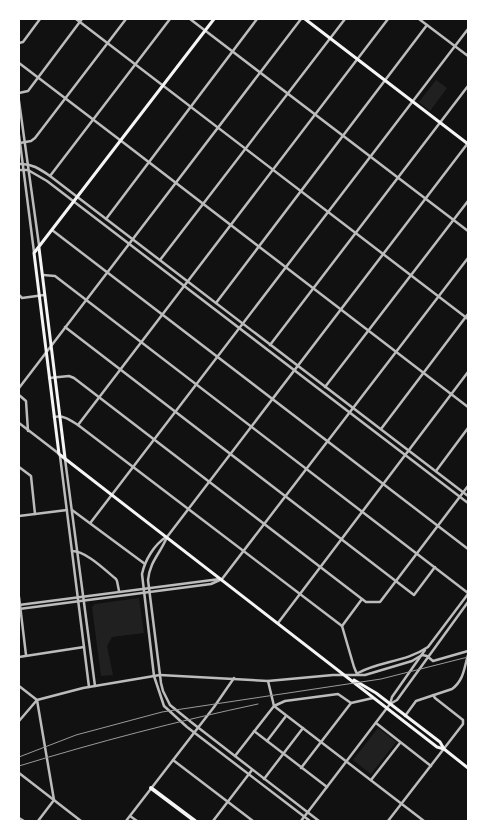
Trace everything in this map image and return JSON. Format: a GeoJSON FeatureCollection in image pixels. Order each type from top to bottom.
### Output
{"type":"FeatureCollection","features":[{"type":"Feature","properties":{"kind":"main road"},"geometry":{"type":"LineString","coordinates":[[214,19],[34,254],[60,454],[373,698],[437,747],[444,749]]}},
{"type":"Feature","properties":{"kind":"main road"},"geometry":{"type":"LineString","coordinates":[[305,19],[468,144]]}},
{"type":"Feature","properties":{"kind":"main road"},"geometry":{"type":"LineString","coordinates":[[39,247],[65,458]]}},
{"type":"Feature","properties":{"kind":"main road"},"geometry":{"type":"LineString","coordinates":[[345,675],[390,704],[440,742],[444,749],[468,768]]}},
{"type":"Feature","properties":{"kind":"main road"},"geometry":{"type":"LineString","coordinates":[[151,788],[195,821]]}},
{"type":"Feature","properties":{"kind":"street"},"geometry":{"type":"LineString","coordinates":[[19,43],[23,42],[40,19]]}},
{"type":"Feature","properties":{"kind":"street"},"geometry":{"type":"LineString","coordinates":[[76,19],[81,20],[135,65],[467,317],[381,429]]}},
{"type":"Feature","properties":{"kind":"street"},"geometry":{"type":"LineString","coordinates":[[22,143],[31,142],[35,138],[126,19]]}},
{"type":"Feature","properties":{"kind":"street"},"geometry":{"type":"LineString","coordinates":[[50,176],[170,19]]}},
{"type":"Feature","properties":{"kind":"street"},"geometry":{"type":"LineString","coordinates":[[190,19],[468,231]]}},
{"type":"Feature","properties":{"kind":"street"},"geometry":{"type":"LineString","coordinates":[[106,219],[257,19]]}},
{"type":"Feature","properties":{"kind":"street"},"geometry":{"type":"LineString","coordinates":[[19,388],[301,19]]}},
{"type":"Feature","properties":{"kind":"street"},"geometry":{"type":"LineString","coordinates":[[160,260],[345,19]]}},
{"type":"Feature","properties":{"kind":"street"},"geometry":{"type":"LineString","coordinates":[[78,425],[388,19]]}},
{"type":"Feature","properties":{"kind":"street"},"geometry":{"type":"LineString","coordinates":[[419,19],[468,56]]}},
{"type":"Feature","properties":{"kind":"street"},"geometry":{"type":"LineString","coordinates":[[19,93],[28,91],[81,20]]}},
{"type":"Feature","properties":{"kind":"street"},"geometry":{"type":"LineString","coordinates":[[216,303],[428,25]]}},
{"type":"Feature","properties":{"kind":"street"},"geometry":{"type":"LineString","coordinates":[[91,522],[468,29]]}},
{"type":"Feature","properties":{"kind":"street"},"geometry":{"type":"LineString","coordinates":[[19,63],[468,406]]}},
{"type":"Feature","properties":{"kind":"street"},"geometry":{"type":"LineString","coordinates":[[270,345],[468,86]]}},
{"type":"Feature","properties":{"kind":"street"},"geometry":{"type":"LineString","coordinates":[[19,102],[22,143],[21,164],[34,254]]}},
{"type":"Feature","properties":{"kind":"street"},"geometry":{"type":"LineString","coordinates":[[19,135],[27,164],[39,247]]}},
{"type":"Feature","properties":{"kind":"street"},"geometry":{"type":"LineString","coordinates":[[319,821],[170,705],[163,691],[160,675],[149,593],[150,565],[164,545],[167,537],[209,481],[468,144]]}},
{"type":"Feature","properties":{"kind":"street"},"geometry":{"type":"LineString","coordinates":[[21,164],[27,164],[42,170],[468,496]]}},
{"type":"Feature","properties":{"kind":"street"},"geometry":{"type":"LineString","coordinates":[[19,170],[28,170],[41,177],[74,201],[468,503]]}},
{"type":"Feature","properties":{"kind":"street"},"geometry":{"type":"LineString","coordinates":[[325,387],[468,201]]}},
{"type":"Feature","properties":{"kind":"street"},"geometry":{"type":"LineString","coordinates":[[52,230],[468,549]]}},
{"type":"Feature","properties":{"kind":"street"},"geometry":{"type":"LineString","coordinates":[[19,607],[144,594],[212,584],[222,579],[468,258]]}},
{"type":"Feature","properties":{"kind":"street"},"geometry":{"type":"LineString","coordinates":[[41,275],[55,276],[468,593],[392,697],[390,704],[301,821]]}},
{"type":"Feature","properties":{"kind":"street"},"geometry":{"type":"LineString","coordinates":[[19,295],[22,298],[44,295]]}},
{"type":"Feature","properties":{"kind":"street"},"geometry":{"type":"LineString","coordinates":[[65,328],[414,595],[435,567]]}},
{"type":"Feature","properties":{"kind":"street"},"geometry":{"type":"LineString","coordinates":[[278,623],[468,372]]}},
{"type":"Feature","properties":{"kind":"street"},"geometry":{"type":"LineString","coordinates":[[49,378],[69,376],[74,378],[366,602],[380,602],[468,486]]}},
{"type":"Feature","properties":{"kind":"street"},"geometry":{"type":"LineString","coordinates":[[19,395],[26,401],[28,431]]}},
{"type":"Feature","properties":{"kind":"street"},"geometry":{"type":"LineString","coordinates":[[54,417],[60,416],[78,425],[342,626],[357,674]]}},
{"type":"Feature","properties":{"kind":"street"},"geometry":{"type":"LineString","coordinates":[[19,423],[60,454],[89,687]]}},
{"type":"Feature","properties":{"kind":"street"},"geometry":{"type":"LineString","coordinates":[[436,471],[468,428]]}},
{"type":"Feature","properties":{"kind":"street"},"geometry":{"type":"LineString","coordinates":[[65,458],[95,686]]}},
{"type":"Feature","properties":{"kind":"street"},"geometry":{"type":"LineString","coordinates":[[19,467],[31,476],[36,514]]}},
{"type":"Feature","properties":{"kind":"street"},"geometry":{"type":"LineString","coordinates":[[19,516],[72,509],[145,564]]}},
{"type":"Feature","properties":{"kind":"street"},"geometry":{"type":"LineString","coordinates":[[167,537],[160,542],[145,564],[142,574],[154,676],[164,706],[174,717],[310,821]]}},
{"type":"Feature","properties":{"kind":"street"},"geometry":{"type":"LineString","coordinates":[[72,551],[77,551],[116,578],[119,591]]}},
{"type":"Feature","properties":{"kind":"street"},"geometry":{"type":"LineString","coordinates":[[19,607],[119,591],[222,579]]}},
{"type":"Feature","properties":{"kind":"street"},"geometry":{"type":"LineString","coordinates":[[19,597],[26,656]]}},
{"type":"Feature","properties":{"kind":"street"},"geometry":{"type":"LineString","coordinates":[[342,626],[362,599]]}},
{"type":"Feature","properties":{"kind":"street"},"geometry":{"type":"LineString","coordinates":[[390,704],[397,700],[427,656],[468,602]]}},
{"type":"Feature","properties":{"kind":"street"},"geometry":{"type":"LineString","coordinates":[[19,657],[84,647]]}},
{"type":"Feature","properties":{"kind":"street"},"geometry":{"type":"LineString","coordinates":[[357,674],[404,659],[428,647]]}},
{"type":"Feature","properties":{"kind":"street"},"geometry":{"type":"LineString","coordinates":[[19,721],[37,700],[89,687],[160,675],[268,681],[365,675],[412,661],[422,655],[427,656],[433,661],[468,653],[460,682],[452,689],[416,701],[405,716]]}},
{"type":"Feature","properties":{"kind":"street"},"geometry":{"type":"LineString","coordinates":[[412,661],[414,666]]}},
{"type":"Feature","properties":{"kind":"street"},"geometry":{"type":"LineString","coordinates":[[126,821],[234,678]]}},
{"type":"Feature","properties":{"kind":"street"},"geometry":{"type":"LineString","coordinates":[[268,681],[274,706],[424,821]]}},
{"type":"Feature","properties":{"kind":"street"},"geometry":{"type":"LineString","coordinates":[[19,686],[37,700],[54,800],[38,821]]}},
{"type":"Feature","properties":{"kind":"street"},"geometry":{"type":"LineString","coordinates":[[235,756],[274,706],[286,702],[338,694],[351,703]]}},
{"type":"Feature","properties":{"kind":"street"},"geometry":{"type":"LineString","coordinates":[[388,821],[463,722],[433,695]]}},
{"type":"Feature","properties":{"kind":"street"},"geometry":{"type":"LineString","coordinates":[[301,768],[351,703],[373,698]]}},
{"type":"Feature","properties":{"kind":"street"},"geometry":{"type":"LineString","coordinates":[[267,741],[286,716]]}},
{"type":"Feature","properties":{"kind":"street"},"geometry":{"type":"LineString","coordinates":[[376,723],[431,766]]}},
{"type":"Feature","properties":{"kind":"street"},"geometry":{"type":"LineString","coordinates":[[264,779],[303,728]]}},
{"type":"Feature","properties":{"kind":"street"},"geometry":{"type":"LineString","coordinates":[[254,731],[327,787]]}},
{"type":"Feature","properties":{"kind":"street"},"geometry":{"type":"LineString","coordinates":[[371,780],[400,743]]}},
{"type":"Feature","properties":{"kind":"street"},"geometry":{"type":"LineString","coordinates":[[173,760],[253,821]]}},
{"type":"Feature","properties":{"kind":"street"},"geometry":{"type":"LineString","coordinates":[[213,821],[252,770]]}},
{"type":"Feature","properties":{"kind":"street"},"geometry":{"type":"LineString","coordinates":[[19,773],[81,821]]}},
{"type":"Feature","properties":{"kind":"street"},"geometry":{"type":"LineString","coordinates":[[130,816],[138,821]]}},
{"type":"Feature","properties":{"kind":"street"},"geometry":{"type":"LineString","coordinates":[[19,818],[24,821]]}},
{"type":"Feature","properties":{"kind":"shaded area"},"geometry":{"type":"Polygon","coordinates":[[[436,80],[447,88],[430,111],[419,102],[436,80]]]}},
{"type":"Feature","properties":{"kind":"shaded area"},"geometry":{"type":"Polygon","coordinates":[[[139,598],[144,633],[112,637],[107,646],[113,675],[101,676],[92,607],[95,604],[139,598]]]}},
{"type":"Feature","properties":{"kind":"shaded area"},"geometry":{"type":"Polygon","coordinates":[[[378,728],[396,742],[371,774],[353,760],[378,728]]]}},
{"type":"Feature","properties":{"kind":"railway"},"geometry":{"type":"LineString","coordinates":[[19,757],[76,735],[162,712],[381,679],[468,657]]}},
{"type":"Feature","properties":{"kind":"railway"},"geometry":{"type":"LineString","coordinates":[[19,766],[138,732],[258,704]]}}]}
